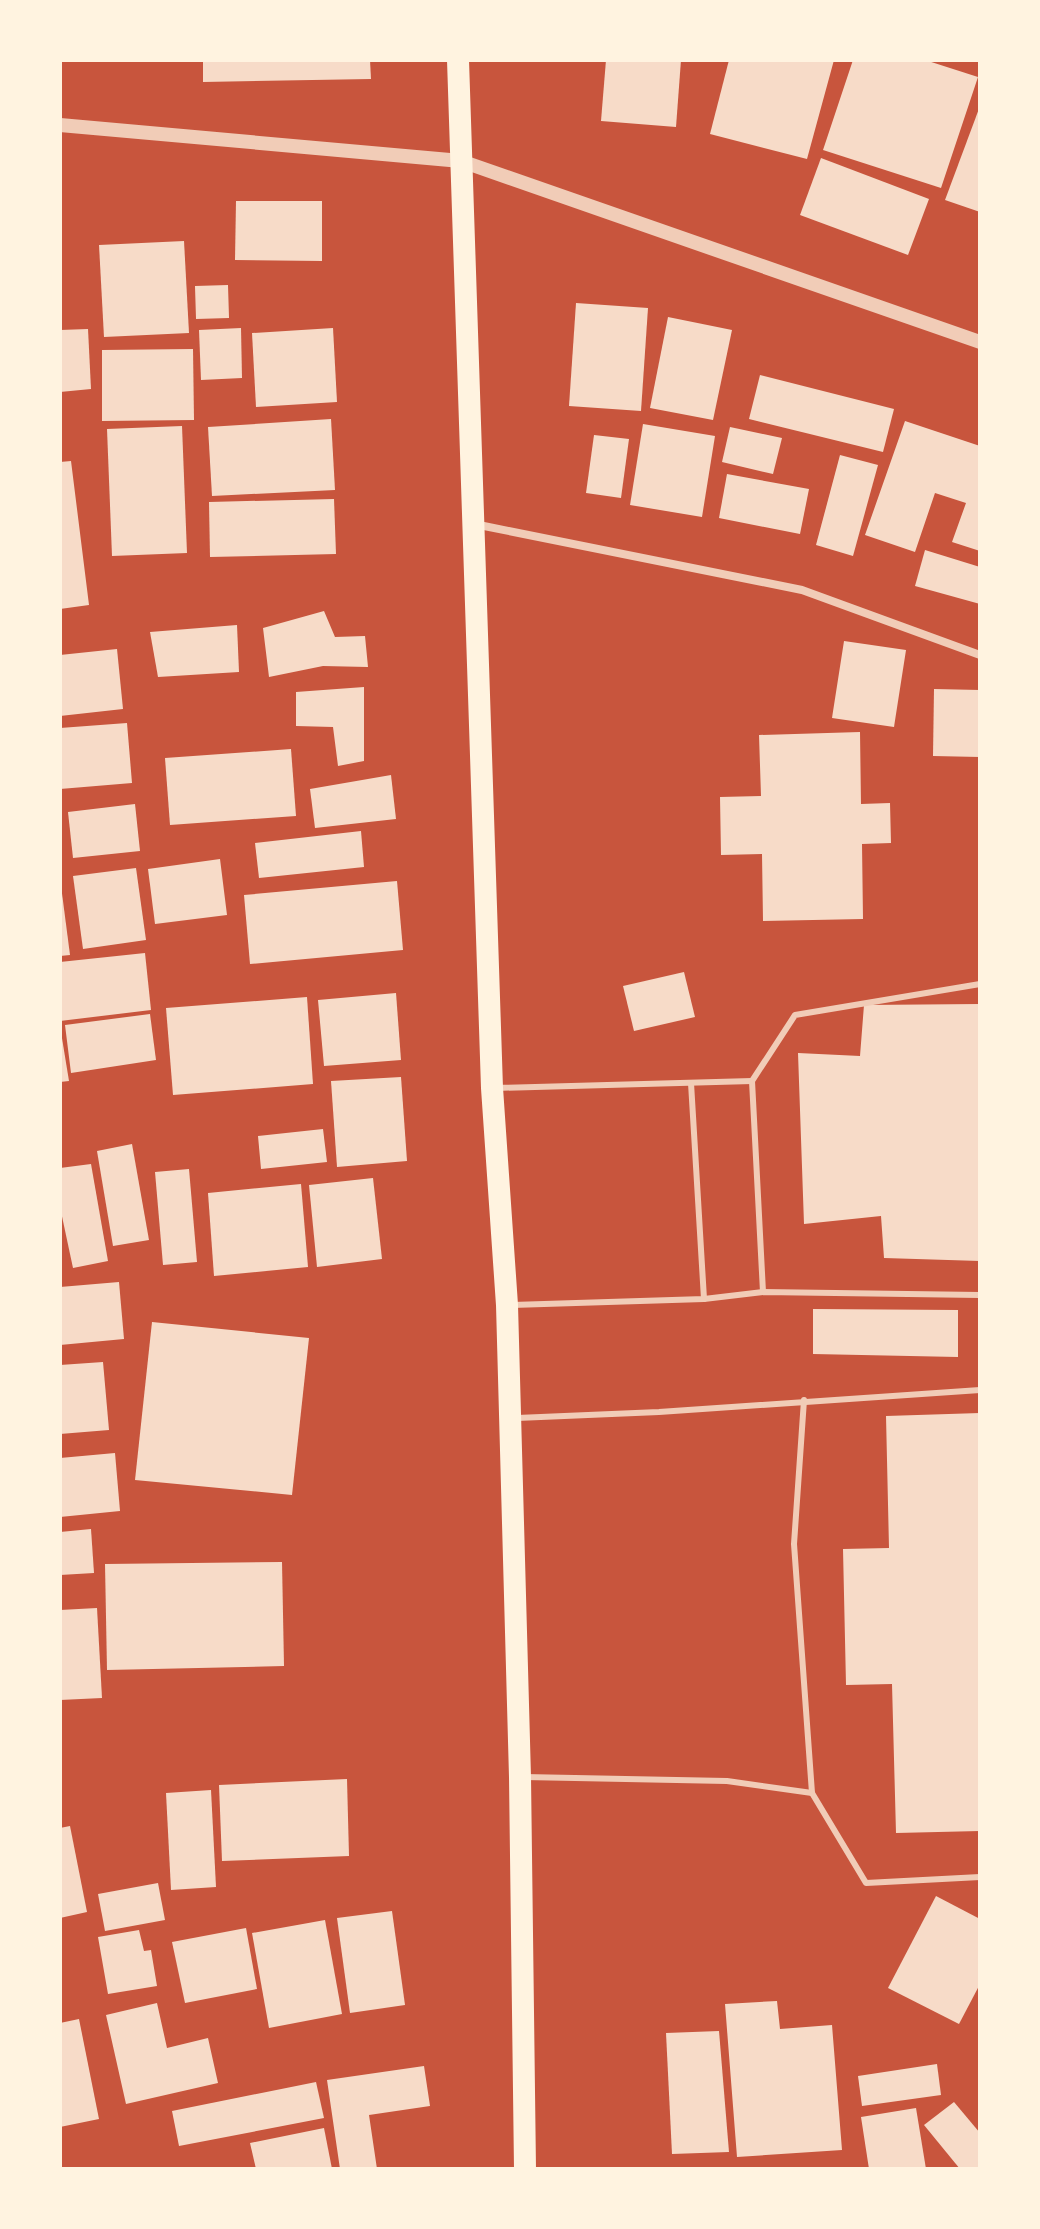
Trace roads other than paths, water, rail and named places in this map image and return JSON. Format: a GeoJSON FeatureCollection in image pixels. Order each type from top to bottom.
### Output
{"type":"FeatureCollection","features":[{"type":"Feature","properties":{"kind":"highway"},"geometry":{"type":"LineString","coordinates":[[458,60],[492,1088],[507,1305],[520,1777],[525,2169]]}},
{"type":"Feature","properties":{"kind":"street"},"geometry":{"type":"LineString","coordinates":[[60,125],[461,161],[980,342]]}},
{"type":"Feature","properties":{"kind":"street"},"geometry":{"type":"LineString","coordinates":[[474,524],[802,590],[980,655]]}},
{"type":"Feature","properties":{"kind":"lane"},"geometry":{"type":"LineString","coordinates":[[763,1292],[752,1081],[795,1015],[980,984]]}},
{"type":"Feature","properties":{"kind":"lane"},"geometry":{"type":"LineString","coordinates":[[492,1088],[752,1081]]}},
{"type":"Feature","properties":{"kind":"lane"},"geometry":{"type":"LineString","coordinates":[[691,1083],[704,1299]]}},
{"type":"Feature","properties":{"kind":"lane"},"geometry":{"type":"LineString","coordinates":[[507,1305],[704,1299],[763,1292],[980,1295]]}},
{"type":"Feature","properties":{"kind":"lane"},"geometry":{"type":"LineString","coordinates":[[510,1418],[659,1412],[980,1390]]}},
{"type":"Feature","properties":{"kind":"lane"},"geometry":{"type":"LineString","coordinates":[[804,1400],[794,1544],[812,1793],[866,1883],[980,1877]]}},
{"type":"Feature","properties":{"kind":"lane"},"geometry":{"type":"LineString","coordinates":[[520,1777],[727,1781],[812,1793]]}}]}
